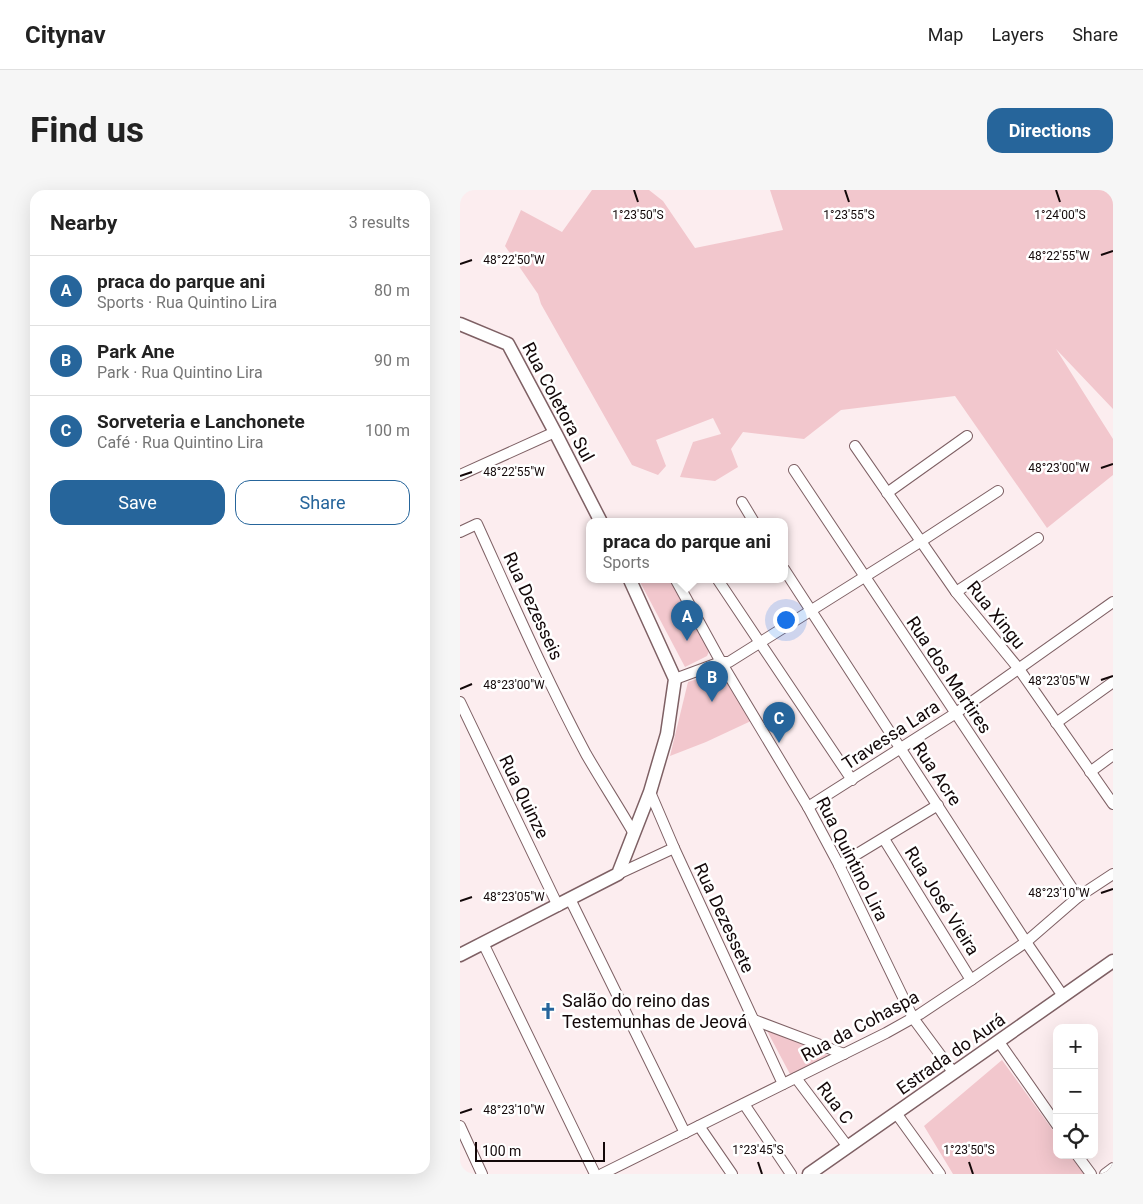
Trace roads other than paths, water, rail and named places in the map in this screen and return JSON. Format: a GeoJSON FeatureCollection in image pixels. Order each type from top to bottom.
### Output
{"type":"FeatureCollection","features":[{"type":"Feature","properties":{"kind":"street","name":"Rua Coletora Sul"},"geometry":{"type":"LineString","coordinates":[[460,324],[508,344],[515,354],[599,518]]}},
{"type":"Feature","properties":{"kind":"street"},"geometry":{"type":"LineString","coordinates":[[460,475],[555,432]]}},
{"type":"Feature","properties":{"kind":"street"},"geometry":{"type":"LineString","coordinates":[[888,493],[967,436]]}},
{"type":"Feature","properties":{"kind":"street","name":"Rua Xingu"},"geometry":{"type":"LineString","coordinates":[[855,446],[956,592],[1018,669],[1090,772],[1106,788],[1113,804]]}},
{"type":"Feature","properties":{"kind":"street","name":"Rua dos Martires"},"geometry":{"type":"LineString","coordinates":[[794,470],[1078,897]]}},
{"type":"Feature","properties":{"kind":"street"},"geometry":{"type":"LineString","coordinates":[[675,679],[721,662],[729,662],[920,542],[998,490]]}},
{"type":"Feature","properties":{"kind":"street"},"geometry":{"type":"LineString","coordinates":[[742,502],[752,518]]}},
{"type":"Feature","properties":{"kind":"street","name":"Rua Dezesseis"},"geometry":{"type":"LineString","coordinates":[[460,532],[477,524],[563,708],[587,755],[633,832]]}},
{"type":"Feature","properties":{"kind":"street"},"geometry":{"type":"LineString","coordinates":[[956,592],[1038,538]]}},
{"type":"Feature","properties":{"kind":"street","name":"Rua Acre"},"geometry":{"type":"LineString","coordinates":[[788,575],[1063,996]]}},
{"type":"Feature","properties":{"kind":"street"},"geometry":{"type":"LineString","coordinates":[[618,874],[650,792],[667,734],[675,679],[631,583]]}},
{"type":"Feature","properties":{"kind":"street","name":"Rua Quintino Lira"},"geometry":{"type":"LineString","coordinates":[[678,583],[721,662],[808,807],[839,865],[913,1018],[953,1072]]}},
{"type":"Feature","properties":{"kind":"street"},"geometry":{"type":"LineString","coordinates":[[720,583],[852,780]]}},
{"type":"Feature","properties":{"kind":"street","name":"Travessa Lara"},"geometry":{"type":"LineString","coordinates":[[808,807],[956,713],[1113,602]]}},
{"type":"Feature","properties":{"kind":"street"},"geometry":{"type":"LineString","coordinates":[[1056,723],[1113,682]]}},
{"type":"Feature","properties":{"kind":"street","name":"Rua Quinze"},"geometry":{"type":"LineString","coordinates":[[460,702],[558,906]]}},
{"type":"Feature","properties":{"kind":"street"},"geometry":{"type":"LineString","coordinates":[[1090,772],[1113,755]]}},
{"type":"Feature","properties":{"kind":"street","name":"Rua Dezessete"},"geometry":{"type":"LineString","coordinates":[[650,792],[783,1084]]}},
{"type":"Feature","properties":{"kind":"street"},"geometry":{"type":"LineString","coordinates":[[839,865],[938,804]]}},
{"type":"Feature","properties":{"kind":"street","name":"Rua José Vieira"},"geometry":{"type":"LineString","coordinates":[[884,839],[972,980]]}},
{"type":"Feature","properties":{"kind":"street"},"geometry":{"type":"LineString","coordinates":[[460,955],[618,874],[674,848]]}},
{"type":"Feature","properties":{"kind":"street","name":"Rua da Cohaspa"},"geometry":{"type":"LineString","coordinates":[[602,1174],[913,1018],[1026,942],[1078,897],[1113,874]]}},
{"type":"Feature","properties":{"kind":"street"},"geometry":{"type":"LineString","coordinates":[[570,899],[685,1133]]}},
{"type":"Feature","properties":{"kind":"street"},"geometry":{"type":"LineString","coordinates":[[483,943],[595,1174]]}},
{"type":"Feature","properties":{"kind":"street","name":"Estrada do Aurá"},"geometry":{"type":"LineString","coordinates":[[809,1174],[1113,962]]}},
{"type":"Feature","properties":{"kind":"street"},"geometry":{"type":"LineString","coordinates":[[754,1020],[844,1054]]}},
{"type":"Feature","properties":{"kind":"street"},"geometry":{"type":"LineString","coordinates":[[999,1042],[1053,1119]]}},
{"type":"Feature","properties":{"kind":"street","name":"Rua C"},"geometry":{"type":"LineString","coordinates":[[796,1078],[848,1147]]}},
{"type":"Feature","properties":{"kind":"street"},"geometry":{"type":"LineString","coordinates":[[744,1104],[791,1174]]}},
{"type":"Feature","properties":{"kind":"street"},"geometry":{"type":"LineString","coordinates":[[896,1113],[938,1173]]}},
{"type":"Feature","properties":{"kind":"street"},"geometry":{"type":"LineString","coordinates":[[460,1126],[482,1174]]}},
{"type":"Feature","properties":{"kind":"street"},"geometry":{"type":"LineString","coordinates":[[699,1126],[732,1174]]}},
{"type":"Feature","properties":{"kind":"street"},"geometry":{"type":"LineString","coordinates":[[1081,1159],[1091,1174]]}},
{"type":"Feature","properties":{"kind":"street"},"geometry":{"type":"LineString","coordinates":[[1105,1174],[1113,1168]]}},
{"type":"Feature","properties":{"kind":"place","name":"praca do parque ani"},"geometry":{"type":"Point","coordinates":[687,641]}},
{"type":"Feature","properties":{"kind":"place","name":"Park Ane"},"geometry":{"type":"Point","coordinates":[712,702]}},
{"type":"Feature","properties":{"kind":"place","name":"Sorveteria e Lanchonete"},"geometry":{"type":"Point","coordinates":[779,743]}},
{"type":"Feature","properties":{"kind":"place","name":"Salão do reino das Testemunhas de Jeová"},"geometry":{"type":"Point","coordinates":[548,1011]}}]}
